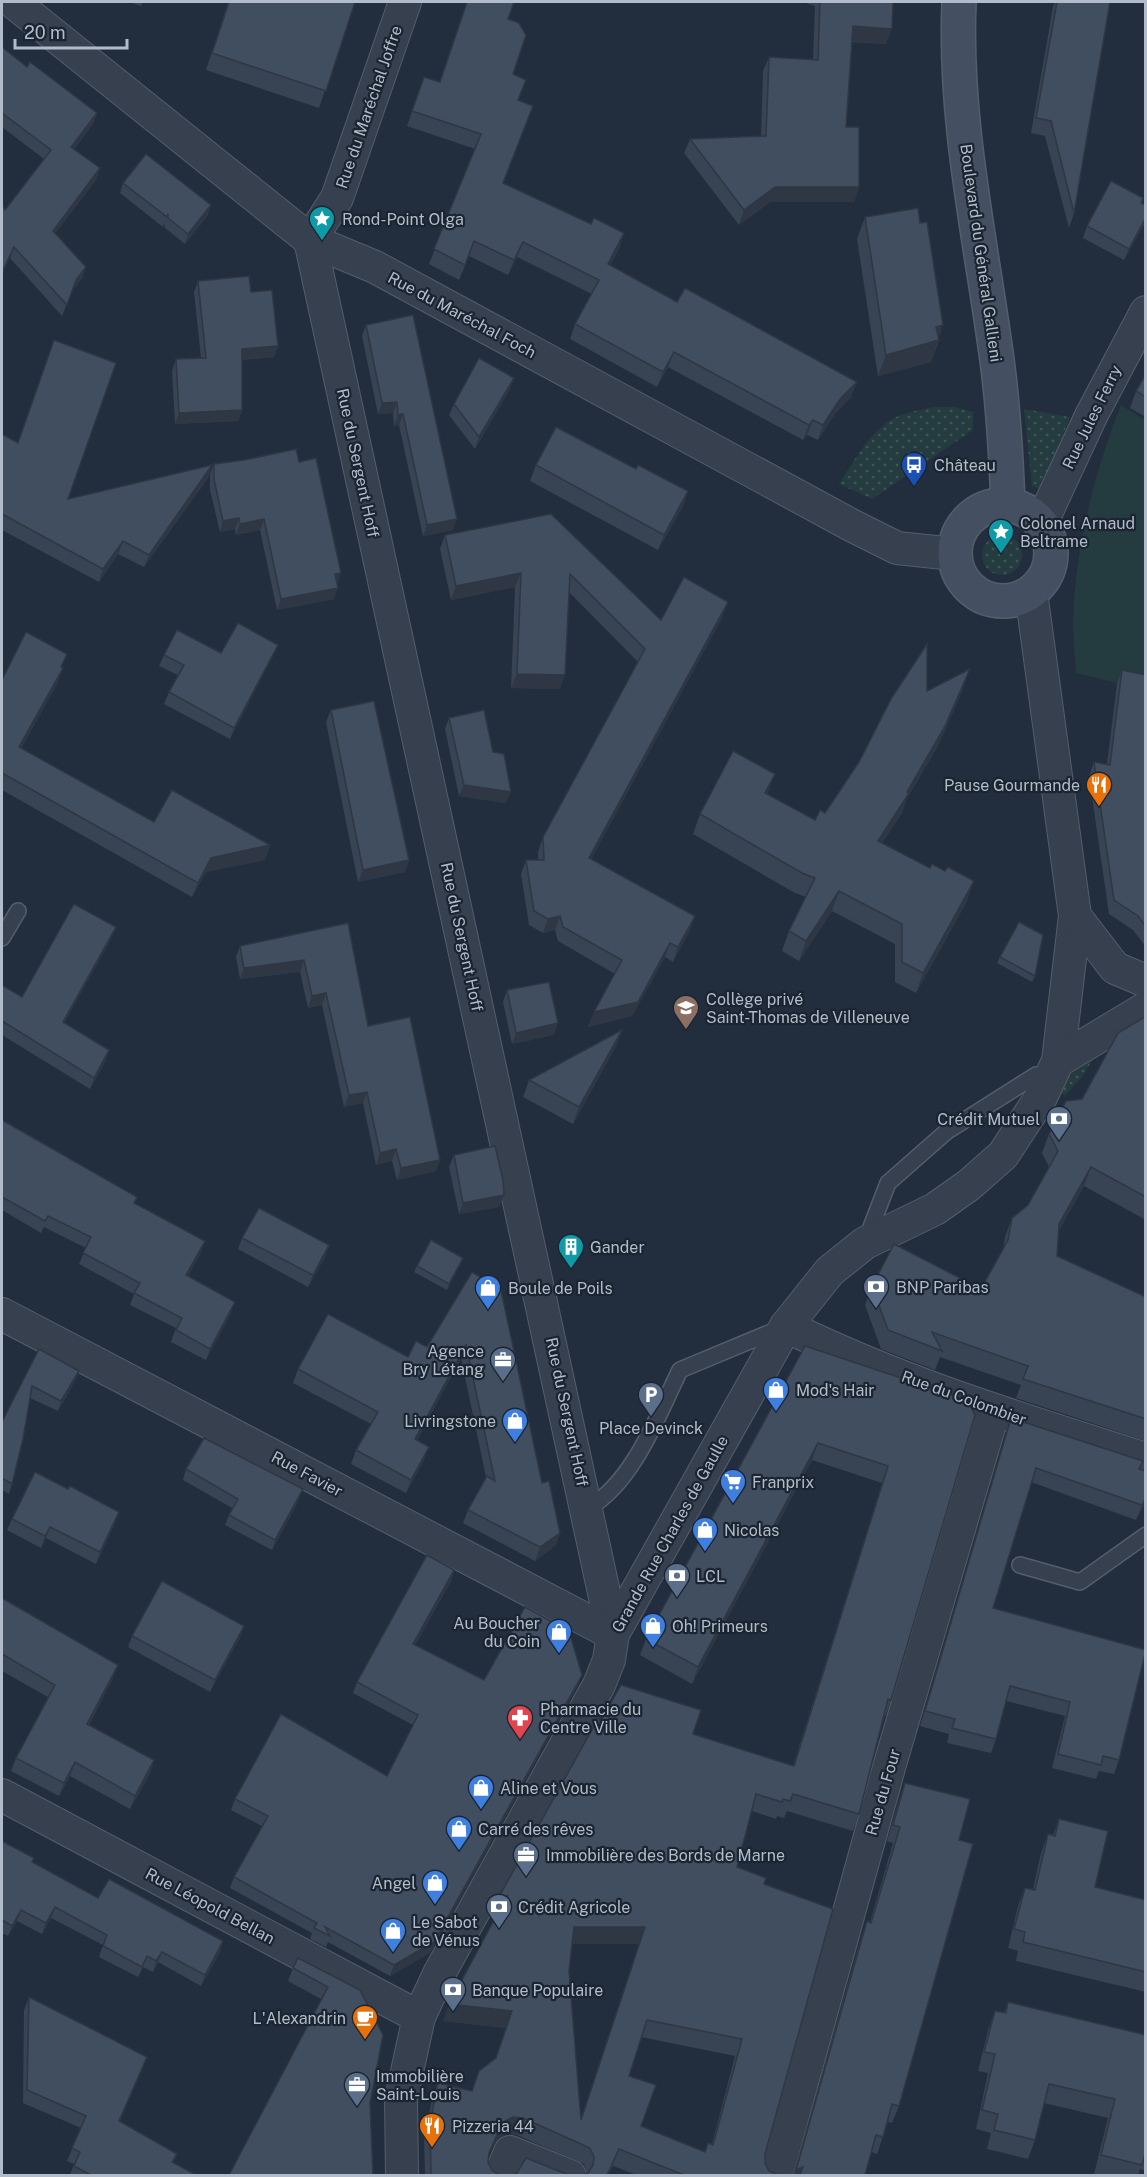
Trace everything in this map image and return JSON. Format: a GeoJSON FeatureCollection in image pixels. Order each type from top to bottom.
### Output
{"type":"FeatureCollection","features":[{"type":"Feature","properties":{"kind":"main road","name":"Boulevard du Général Gallieni"},"geometry":{"type":"LineString","coordinates":[[959,2],[962,128],[996,348],[1008,505]]}},
{"type":"Feature","properties":{"kind":"main road"},"geometry":{"type":"LineString","coordinates":[[1008,505],[1032,514],[1041,524],[1048,537],[1051,552],[1049,567],[1042,580],[1031,592],[1003,601],[988,599],[975,592],[964,582],[957,569],[954,554],[957,538],[970,518],[992,506],[1008,505]]}},
{"type":"Feature","properties":{"kind":"street","name":"Rue du Maréchal Foch"},"geometry":{"type":"LineString","coordinates":[[13,2],[310,240],[375,267],[897,548],[954,554]]}},
{"type":"Feature","properties":{"kind":"street","name":"Rue du Maréchal Joffre"},"geometry":{"type":"LineString","coordinates":[[310,240],[337,198],[405,2]]}},
{"type":"Feature","properties":{"kind":"street","name":"Rue du Sergent Hoff"},"geometry":{"type":"LineString","coordinates":[[310,240],[588,1508],[613,1634]]}},
{"type":"Feature","properties":{"kind":"street","name":"Rue Jules Ferry"},"geometry":{"type":"LineString","coordinates":[[1041,524],[1092,416],[1146,312]]}},
{"type":"Feature","properties":{"kind":"street"},"geometry":{"type":"LineString","coordinates":[[1031,592],[1076,916],[1054,1068]]}},
{"type":"Feature","properties":{"kind":"street"},"geometry":{"type":"LineString","coordinates":[[1076,916],[1115,968],[1146,981]]}},
{"type":"Feature","properties":{"kind":"street"},"geometry":{"type":"LineString","coordinates":[[1054,1068],[1146,1008]]}},
{"type":"Feature","properties":{"kind":"street","name":"Grande Rue Charles de Gaulle"},"geometry":{"type":"LineString","coordinates":[[402,2175],[401,2099],[419,2017],[440,1974],[599,1685],[609,1660],[613,1634],[786,1326],[830,1270],[865,1243],[935,1209],[1003,1155],[1041,1097],[1054,1068]]}},
{"type":"Feature","properties":{"kind":"street","name":"Rue Favier"},"geometry":{"type":"LineString","coordinates":[[2,1314],[613,1634]]}},
{"type":"Feature","properties":{"kind":"street","name":"Rue du Colombier"},"geometry":{"type":"LineString","coordinates":[[786,1326],[834,1350],[994,1410],[1146,1459]]}},
{"type":"Feature","properties":{"kind":"street","name":"Rue du Four"},"geometry":{"type":"LineString","coordinates":[[776,2175],[890,1764],[994,1410]]}},
{"type":"Feature","properties":{"kind":"street","name":"Rue Léopold Bellan"},"geometry":{"type":"LineString","coordinates":[[2,1795],[419,2017]]}},
{"type":"Feature","properties":{"kind":"street"},"geometry":{"type":"LineString","coordinates":[[500,2175],[510,2152],[570,2175]]}},
{"type":"Feature","properties":{"kind":"lane"},"geometry":{"type":"LineString","coordinates":[[2,938],[18,910]]}},
{"type":"Feature","properties":{"kind":"lane"},"geometry":{"type":"LineString","coordinates":[[865,1243],[888,1183],[946,1132],[1036,1075],[1054,1068]]}},
{"type":"Feature","properties":{"kind":"lane"},"geometry":{"type":"LineString","coordinates":[[588,1508],[603,1500],[639,1453],[680,1370],[786,1326]]}},
{"type":"Feature","properties":{"kind":"lane"},"geometry":{"type":"LineString","coordinates":[[1020,1565],[1080,1582],[1146,1535]]}},
{"type":"Feature","properties":{"kind":"green space"},"geometry":{"type":"Polygon","coordinates":[[[1121,405],[1145,420],[1145,690],[1076,673],[1073,622],[1082,539],[1094,484],[1121,405]]]}},
{"type":"Feature","properties":{"kind":"green space"},"geometry":{"type":"Polygon","coordinates":[[[932,407],[955,407],[973,412],[973,430],[872,499],[839,484],[864,446],[878,430],[900,415],[932,407]]]}},
{"type":"Feature","properties":{"kind":"green space"},"geometry":{"type":"Polygon","coordinates":[[[1024,409],[1070,417],[1043,485],[1038,488],[1032,486],[1024,409]]]}},
{"type":"Feature","properties":{"kind":"green space"},"geometry":{"type":"Polygon","coordinates":[[[1002,535],[1016,541],[1022,555],[1016,569],[1002,575],[988,569],[982,555],[988,541],[1002,535]]]}},
{"type":"Feature","properties":{"kind":"green space"},"geometry":{"type":"Polygon","coordinates":[[[1096,1054],[1082,1077],[1065,1096],[1058,1091],[1082,1061],[1096,1054]]]}},
{"type":"Feature","properties":{"kind":"building"},"geometry":{"type":"Polygon","coordinates":[[[229,2],[355,2],[326,91],[212,53],[229,2]]]}},
{"type":"Feature","properties":{"kind":"building"},"geometry":{"type":"Polygon","coordinates":[[[467,2],[514,2],[508,19],[519,23],[526,35],[513,74],[526,80],[518,100],[533,106],[503,183],[591,224],[594,218],[624,233],[608,264],[677,302],[685,288],[857,382],[840,399],[823,425],[813,420],[809,425],[674,352],[663,372],[575,324],[599,280],[523,242],[514,260],[474,241],[465,265],[434,249],[481,134],[412,111],[424,77],[440,82],[467,2]]]}},
{"type":"Feature","properties":{"kind":"building"},"geometry":{"type":"Polygon","coordinates":[[[820,2],[893,2],[892,29],[853,26],[846,127],[859,127],[859,187],[775,187],[744,210],[690,139],[766,136],[769,57],[818,60],[820,2]]]}},
{"type":"Feature","properties":{"kind":"building"},"geometry":{"type":"Polygon","coordinates":[[[1057,2],[1110,2],[1074,213],[1051,121],[1036,118],[1057,2]]]}},
{"type":"Feature","properties":{"kind":"building"},"geometry":{"type":"Polygon","coordinates":[[[2,47],[27,67],[30,62],[97,113],[71,147],[100,168],[53,231],[86,267],[76,280],[67,305],[14,247],[2,272],[2,203],[5,210],[51,150],[2,113],[2,47]]]}},
{"type":"Feature","properties":{"kind":"building"},"geometry":{"type":"Polygon","coordinates":[[[146,154],[211,205],[188,234],[168,218],[168,214],[167,217],[123,183],[146,154]]]}},
{"type":"Feature","properties":{"kind":"building"},"geometry":{"type":"Polygon","coordinates":[[[1111,181],[1143,198],[1141,203],[1146,205],[1146,217],[1129,249],[1087,226],[1111,181]]]}},
{"type":"Feature","properties":{"kind":"building"},"geometry":{"type":"Polygon","coordinates":[[[918,208],[920,223],[927,222],[943,325],[936,327],[939,340],[886,355],[865,217],[918,208]]]}},
{"type":"Feature","properties":{"kind":"building"},"geometry":{"type":"Polygon","coordinates":[[[249,276],[251,292],[272,290],[278,346],[242,349],[242,410],[179,413],[176,359],[206,358],[198,281],[249,276]]]}},
{"type":"Feature","properties":{"kind":"building"},"geometry":{"type":"Polygon","coordinates":[[[413,315],[457,519],[427,525],[403,414],[398,415],[397,402],[382,403],[366,325],[413,315]]]}},
{"type":"Feature","properties":{"kind":"building"},"geometry":{"type":"Polygon","coordinates":[[[54,340],[116,363],[68,499],[212,465],[149,555],[123,541],[103,569],[2,514],[2,434],[18,443],[54,340]]]}},
{"type":"Feature","properties":{"kind":"building"},"geometry":{"type":"Polygon","coordinates":[[[479,358],[514,378],[479,437],[454,404],[479,358]]]}},
{"type":"Feature","properties":{"kind":"building"},"geometry":{"type":"Polygon","coordinates":[[[1146,374],[1146,397],[1136,391],[1146,374]]]}},
{"type":"Feature","properties":{"kind":"building"},"geometry":{"type":"Polygon","coordinates":[[[556,427],[636,469],[638,465],[688,491],[664,535],[536,465],[556,427]]]}},
{"type":"Feature","properties":{"kind":"building"},"geometry":{"type":"Polygon","coordinates":[[[296,449],[299,462],[316,458],[341,573],[335,574],[338,588],[281,599],[264,519],[240,524],[239,518],[223,521],[214,479],[214,464],[296,449]]]}},
{"type":"Feature","properties":{"kind":"building"},"geometry":{"type":"Polygon","coordinates":[[[551,514],[661,620],[684,577],[728,602],[589,858],[695,916],[678,947],[670,943],[638,1002],[594,1012],[622,960],[563,927],[560,916],[548,919],[534,911],[526,860],[544,860],[543,837],[645,649],[570,574],[565,675],[517,674],[521,573],[456,586],[445,535],[551,514]]]}},
{"type":"Feature","properties":{"kind":"building"},"geometry":{"type":"Polygon","coordinates":[[[238,623],[278,645],[234,728],[169,692],[184,665],[164,655],[177,630],[221,653],[238,623]]]}},
{"type":"Feature","properties":{"kind":"building"},"geometry":{"type":"Polygon","coordinates":[[[26,632],[67,654],[61,667],[63,668],[19,747],[154,822],[172,790],[270,845],[211,858],[198,883],[2,773],[2,680],[26,632]]]}},
{"type":"Feature","properties":{"kind":"building"},"geometry":{"type":"Polygon","coordinates":[[[927,644],[927,691],[970,669],[945,726],[907,792],[909,793],[878,841],[930,868],[932,864],[945,871],[948,867],[974,881],[923,973],[902,962],[902,924],[839,891],[806,941],[789,931],[815,878],[802,873],[700,814],[733,751],[775,774],[765,793],[815,820],[820,810],[825,813],[859,762],[891,699],[927,644]]]}},
{"type":"Feature","properties":{"kind":"building"},"geometry":{"type":"Polygon","coordinates":[[[1122,670],[1146,675],[1146,927],[1138,916],[1114,900],[1094,762],[1110,765],[1122,670]]]}},
{"type":"Feature","properties":{"kind":"building"},"geometry":{"type":"Polygon","coordinates":[[[374,701],[409,860],[363,870],[331,710],[374,701]]]}},
{"type":"Feature","properties":{"kind":"building"},"geometry":{"type":"Polygon","coordinates":[[[484,710],[493,752],[504,754],[511,792],[464,785],[449,718],[484,710]]]}},
{"type":"Feature","properties":{"kind":"building"},"geometry":{"type":"Polygon","coordinates":[[[74,904],[116,927],[63,1022],[109,1050],[94,1078],[2,1021],[2,985],[22,997],[74,904]]]}},
{"type":"Feature","properties":{"kind":"building"},"geometry":{"type":"Polygon","coordinates":[[[1019,922],[1043,935],[1035,976],[1000,957],[1019,922]]]}},
{"type":"Feature","properties":{"kind":"building"},"geometry":{"type":"Polygon","coordinates":[[[348,923],[368,1026],[410,1017],[440,1160],[401,1168],[396,1149],[380,1153],[367,1092],[349,1095],[326,993],[312,996],[304,960],[244,968],[240,946],[348,923]]]}},
{"type":"Feature","properties":{"kind":"building"},"geometry":{"type":"Polygon","coordinates":[[[549,982],[558,1023],[516,1033],[507,990],[549,982]]]}},
{"type":"Feature","properties":{"kind":"building"},"geometry":{"type":"Polygon","coordinates":[[[1146,1016],[1146,1197],[1091,1167],[1059,1224],[1057,1256],[1146,1297],[1146,1419],[1023,1379],[1028,1366],[932,1332],[942,1351],[888,1330],[872,1286],[894,1244],[981,1289],[1008,1240],[1012,1218],[1028,1205],[1058,1151],[1049,1134],[1066,1101],[1082,1099],[1118,1033],[1146,1016]]]}},
{"type":"Feature","properties":{"kind":"building"},"geometry":{"type":"Polygon","coordinates":[[[622,1030],[579,1107],[529,1080],[622,1030]]]}},
{"type":"Feature","properties":{"kind":"building"},"geometry":{"type":"Polygon","coordinates":[[[2,1120],[137,1197],[134,1203],[205,1241],[186,1275],[235,1302],[210,1349],[176,1330],[182,1318],[134,1293],[140,1283],[83,1253],[91,1237],[48,1216],[45,1221],[2,1197],[2,1120]]]}},
{"type":"Feature","properties":{"kind":"building"},"geometry":{"type":"Polygon","coordinates":[[[495,1146],[504,1195],[463,1203],[454,1155],[495,1146]]]}},
{"type":"Feature","properties":{"kind":"building"},"geometry":{"type":"Polygon","coordinates":[[[259,1208],[329,1245],[313,1275],[242,1238],[259,1208]]]}},
{"type":"Feature","properties":{"kind":"building"},"geometry":{"type":"Polygon","coordinates":[[[431,1240],[463,1258],[449,1284],[417,1266],[431,1240]]]}},
{"type":"Feature","properties":{"kind":"building"},"geometry":{"type":"Polygon","coordinates":[[[472,1272],[501,1290],[542,1483],[549,1481],[560,1533],[540,1547],[468,1510],[487,1476],[495,1481],[466,1345],[415,1439],[429,1447],[411,1480],[356,1450],[378,1412],[298,1369],[328,1314],[408,1357],[416,1341],[427,1347],[472,1272]]]}},
{"type":"Feature","properties":{"kind":"building"},"geometry":{"type":"Polygon","coordinates":[[[805,1346],[967,1400],[975,1415],[891,1700],[888,1699],[859,1814],[793,1794],[790,1801],[783,1799],[782,1802],[756,1794],[737,1867],[766,1878],[764,1884],[833,1909],[765,2154],[765,2163],[769,2171],[778,2175],[684,2175],[619,2149],[607,2175],[582,2175],[588,2173],[593,2165],[594,2157],[590,2148],[523,2118],[513,2117],[505,2121],[500,2128],[489,2153],[488,2162],[492,2170],[499,2175],[431,2175],[430,2123],[438,2083],[472,2091],[479,2071],[496,2058],[512,2011],[449,2004],[507,1896],[496,1902],[599,1717],[600,1722],[621,1685],[701,1710],[693,1734],[794,1766],[888,1466],[818,1443],[698,1667],[646,1639],[805,1346]],[[574,1927],[569,1971],[581,2120],[645,1927],[574,1927]],[[647,2020],[629,2076],[656,2085],[641,2126],[705,2152],[708,2143],[713,2145],[742,2039],[647,2020]]]}},
{"type":"Feature","properties":{"kind":"building"},"geometry":{"type":"Polygon","coordinates":[[[39,1349],[79,1371],[61,1401],[32,1386],[12,1484],[2,1478],[2,1422],[39,1349]]]}},
{"type":"Feature","properties":{"kind":"building"},"geometry":{"type":"Polygon","coordinates":[[[1011,1418],[1143,1461],[1139,1469],[1146,1471],[1146,1497],[1142,1505],[1036,1468],[993,1608],[1146,1650],[1119,1760],[1103,1756],[1101,1765],[1058,1754],[1070,1702],[1010,1686],[996,1739],[952,1728],[955,1719],[925,1711],[1011,1418]]]}},
{"type":"Feature","properties":{"kind":"building"},"geometry":{"type":"Polygon","coordinates":[[[204,1438],[303,1489],[275,1540],[229,1515],[238,1499],[186,1469],[204,1438]]]}},
{"type":"Feature","properties":{"kind":"building"},"geometry":{"type":"Polygon","coordinates":[[[35,1472],[68,1489],[70,1486],[119,1512],[100,1552],[50,1527],[45,1536],[12,1519],[35,1472]]]}},
{"type":"Feature","properties":{"kind":"building"},"geometry":{"type":"Polygon","coordinates":[[[427,1555],[454,1570],[413,1644],[484,1680],[525,1607],[569,1631],[582,1675],[434,1942],[394,1965],[325,1927],[330,1936],[314,1928],[317,1923],[234,1877],[268,1816],[235,1799],[281,1714],[387,1776],[418,1715],[357,1682],[427,1555]]]}},
{"type":"Feature","properties":{"kind":"building"},"geometry":{"type":"Polygon","coordinates":[[[162,1581],[244,1626],[215,1680],[132,1636],[162,1581]]]}},
{"type":"Feature","properties":{"kind":"building"},"geometry":{"type":"Polygon","coordinates":[[[2,1598],[118,1665],[87,1724],[154,1760],[135,1796],[75,1762],[64,1783],[16,1758],[55,1685],[2,1654],[2,1598]]]}},
{"type":"Feature","properties":{"kind":"building"},"geometry":{"type":"Polygon","coordinates":[[[905,1783],[970,1799],[959,1840],[973,1844],[899,2106],[892,2104],[883,2137],[876,2135],[865,2175],[800,2175],[803,2167],[796,2170],[867,1921],[871,1923],[900,1827],[893,1825],[905,1783]]]}},
{"type":"Feature","properties":{"kind":"building"},"geometry":{"type":"Polygon","coordinates":[[[1059,1819],[1108,1831],[1095,1887],[1146,1900],[1146,1972],[1023,1942],[1025,1932],[1014,1929],[1025,1888],[1035,1890],[1048,1834],[1055,1836],[1059,1819]]]}},
{"type":"Feature","properties":{"kind":"building"},"geometry":{"type":"Polygon","coordinates":[[[2,1841],[34,1858],[32,1862],[98,1898],[109,1879],[223,1941],[205,1975],[162,1952],[156,1961],[147,1956],[142,1967],[103,1946],[107,1935],[55,1907],[46,1923],[21,1910],[12,1926],[2,1920],[2,1841]]]}},
{"type":"Feature","properties":{"kind":"building"},"geometry":{"type":"Polygon","coordinates":[[[298,1958],[360,1990],[383,2035],[370,2103],[373,2175],[229,2175],[328,1987],[293,1968],[298,1958]]]}},
{"type":"Feature","properties":{"kind":"building"},"geometry":{"type":"Polygon","coordinates":[[[29,1997],[147,2057],[119,2121],[177,2154],[172,2162],[196,2175],[91,2175],[74,2166],[80,2152],[72,2148],[86,2116],[27,2090],[29,1997]]]}},
{"type":"Feature","properties":{"kind":"building"},"geometry":{"type":"Polygon","coordinates":[[[1008,2002],[1146,2035],[1146,2150],[1142,2165],[1101,2155],[1115,2099],[1049,2084],[1035,2140],[994,2130],[998,2114],[982,2110],[995,2054],[984,2052],[995,2011],[1006,2013],[1008,2002]]]}},
{"type":"Feature","properties":{"kind":"building"},"geometry":{"type":"Polygon","coordinates":[[[526,2158],[569,2175],[512,2175],[517,2173],[526,2158]]]}},
{"type":"Feature","properties":{"kind":"place","name":"Rond-Point Olga"},"geometry":{"type":"Point","coordinates":[322,242]}},
{"type":"Feature","properties":{"kind":"place","name":"Château"},"geometry":{"type":"Point","coordinates":[914,488]}},
{"type":"Feature","properties":{"kind":"place","name":"Colonel Arnaud Beltrame"},"geometry":{"type":"Point","coordinates":[1001,555]}},
{"type":"Feature","properties":{"kind":"place","name":"Pause Gourmande"},"geometry":{"type":"Point","coordinates":[1099,808]}},
{"type":"Feature","properties":{"kind":"place","name":"Collège privé Saint-Thomas de Villeneuve"},"geometry":{"type":"Point","coordinates":[686,1031]}},
{"type":"Feature","properties":{"kind":"place","name":"Crédit Mutuel"},"geometry":{"type":"Point","coordinates":[1059,1142]}},
{"type":"Feature","properties":{"kind":"place","name":"Gander"},"geometry":{"type":"Point","coordinates":[571,1270]}},
{"type":"Feature","properties":{"kind":"place","name":"BNP Paribas"},"geometry":{"type":"Point","coordinates":[876,1310]}},
{"type":"Feature","properties":{"kind":"place","name":"Boule de Poils"},"geometry":{"type":"Point","coordinates":[488,1311]}},
{"type":"Feature","properties":{"kind":"place","name":"Agence Bry Létang"},"geometry":{"type":"Point","coordinates":[503,1383]}},
{"type":"Feature","properties":{"kind":"place","name":"Mod's Hair"},"geometry":{"type":"Point","coordinates":[776,1413]}},
{"type":"Feature","properties":{"kind":"place","name":"Place Devinck"},"geometry":{"type":"Point","coordinates":[651,1418]}},
{"type":"Feature","properties":{"kind":"place","name":"Livringstone"},"geometry":{"type":"Point","coordinates":[515,1444]}},
{"type":"Feature","properties":{"kind":"place","name":"Franprix"},"geometry":{"type":"Point","coordinates":[733,1505]}},
{"type":"Feature","properties":{"kind":"place","name":"Nicolas"},"geometry":{"type":"Point","coordinates":[705,1553]}},
{"type":"Feature","properties":{"kind":"place","name":"LCL"},"geometry":{"type":"Point","coordinates":[677,1599]}},
{"type":"Feature","properties":{"kind":"place","name":"Oh! Primeurs"},"geometry":{"type":"Point","coordinates":[653,1649]}},
{"type":"Feature","properties":{"kind":"place","name":"Au Boucher du Coin"},"geometry":{"type":"Point","coordinates":[559,1655]}},
{"type":"Feature","properties":{"kind":"place","name":"Pharmacie du Centre Ville"},"geometry":{"type":"Point","coordinates":[520,1741]}},
{"type":"Feature","properties":{"kind":"place","name":"Aline et Vous"},"geometry":{"type":"Point","coordinates":[481,1811]}},
{"type":"Feature","properties":{"kind":"place","name":"Carré des rêves"},"geometry":{"type":"Point","coordinates":[459,1852]}},
{"type":"Feature","properties":{"kind":"place","name":"Immobilière des Bords de Marne"},"geometry":{"type":"Point","coordinates":[526,1878]}},
{"type":"Feature","properties":{"kind":"place","name":"Angel"},"geometry":{"type":"Point","coordinates":[435,1906]}},
{"type":"Feature","properties":{"kind":"place","name":"Crédit Agricole"},"geometry":{"type":"Point","coordinates":[499,1930]}},
{"type":"Feature","properties":{"kind":"place","name":"Le Sabot de Vénus"},"geometry":{"type":"Point","coordinates":[393,1954]}},
{"type":"Feature","properties":{"kind":"place","name":"Banque Populaire"},"geometry":{"type":"Point","coordinates":[453,2013]}},
{"type":"Feature","properties":{"kind":"place","name":"L'Alexandrin"},"geometry":{"type":"Point","coordinates":[365,2041]}},
{"type":"Feature","properties":{"kind":"place","name":"Immobilière Saint-Louis"},"geometry":{"type":"Point","coordinates":[357,2108]}},
{"type":"Feature","properties":{"kind":"place","name":"Pizzeria 44"},"geometry":{"type":"Point","coordinates":[432,2149]}}]}
